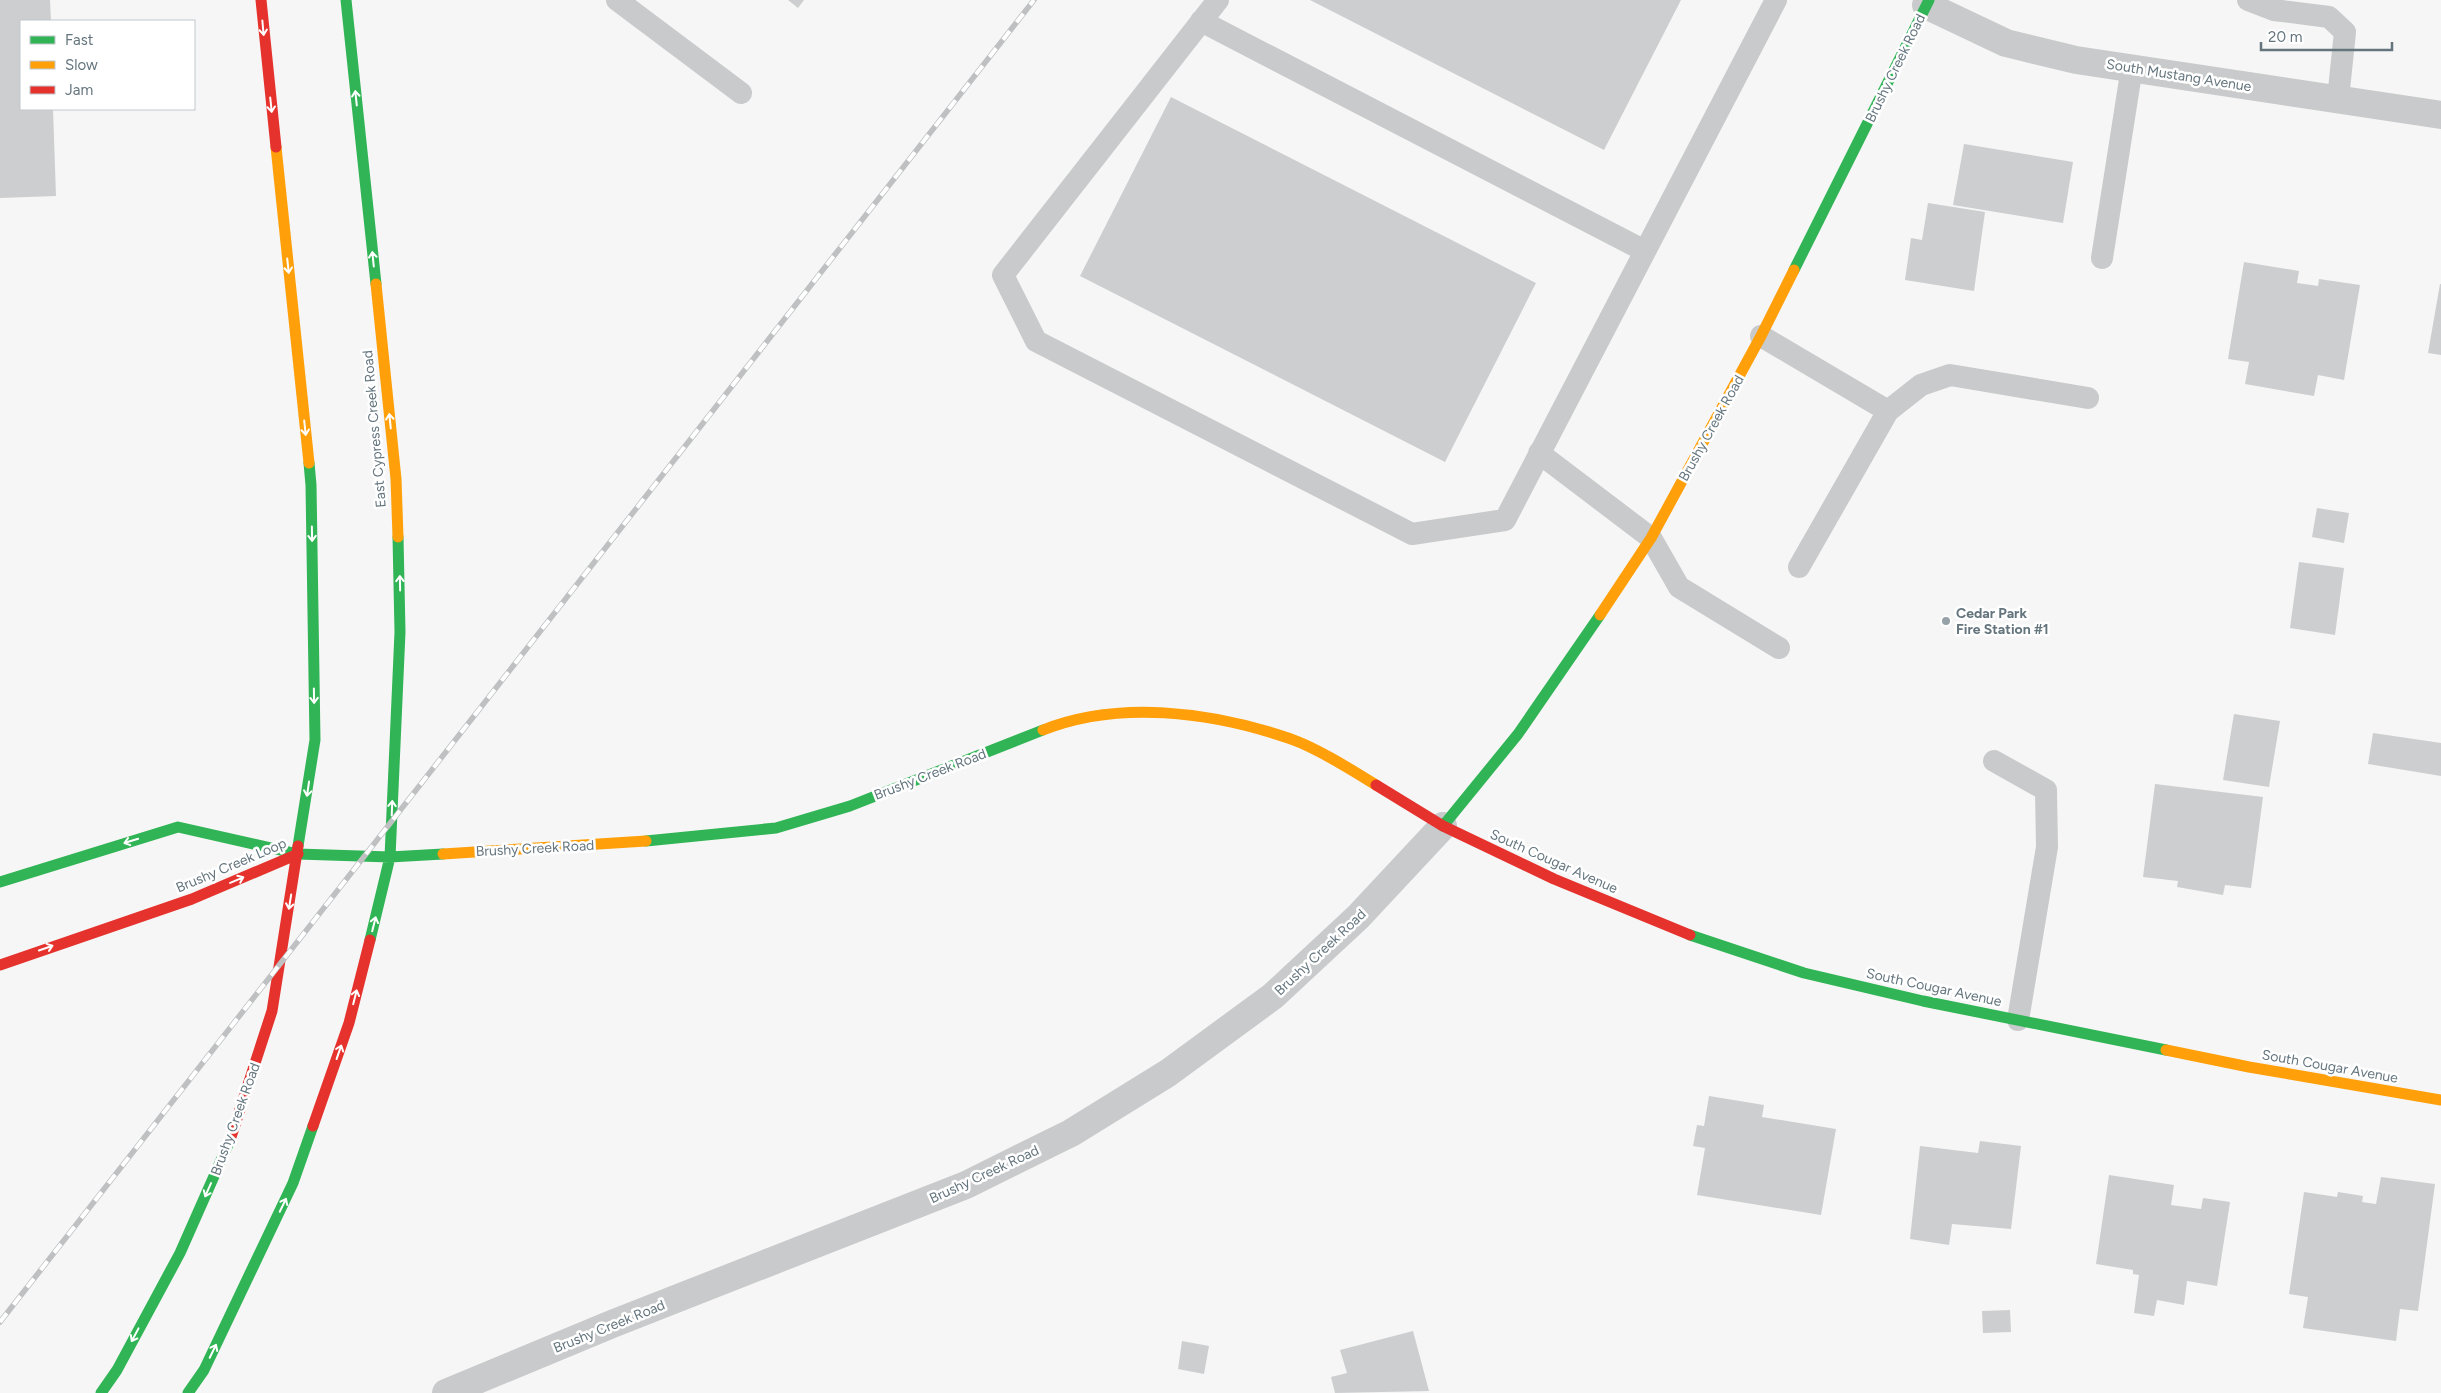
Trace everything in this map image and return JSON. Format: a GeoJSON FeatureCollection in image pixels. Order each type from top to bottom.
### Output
{"type":"FeatureCollection","features":[{"type":"Feature","properties":{"kind":"main road"},"geometry":{"type":"LineString","coordinates":[[261,0],[311,485],[315,740],[298,854]]}},
{"type":"Feature","properties":{"kind":"main road","name":"East Cypress Creek Road"},"geometry":{"type":"LineString","coordinates":[[346,0],[396,480],[400,632],[390,857]]}},
{"type":"Feature","properties":{"kind":"main road","name":"Brushy Creek Road"},"geometry":{"type":"LineString","coordinates":[[102,1393],[117,1370],[180,1253],[228,1146],[272,1011],[298,854],[390,857],[633,842],[776,828],[850,806],[1052,726],[1112,713],[1202,715],[1287,737],[1354,771],[1443,826],[1518,734],[1651,538],[1762,336],[1923,2]]}},
{"type":"Feature","properties":{"kind":"main road","name":"South Cougar Avenue"},"geometry":{"type":"LineString","coordinates":[[1443,826],[1554,879],[1675,930],[1804,973],[1923,1001],[2249,1067],[2441,1100]]}},
{"type":"Feature","properties":{"kind":"main road","name":"Brushy Creek Loop"},"geometry":{"type":"LineString","coordinates":[[0,882],[178,827],[298,854]]}},
{"type":"Feature","properties":{"kind":"main road","name":"Brushy Creek Loop"},"geometry":{"type":"LineString","coordinates":[[0,964],[192,899],[298,854]]}},
{"type":"Feature","properties":{"kind":"main road"},"geometry":{"type":"LineString","coordinates":[[188,1393],[204,1370],[293,1183],[349,1023],[390,857]]}},
{"type":"Feature","properties":{"kind":"street","name":"South Mustang Avenue"},"geometry":{"type":"LineString","coordinates":[[1923,2],[2006,43],[2076,60],[2441,115]]}},
{"type":"Feature","properties":{"kind":"street","name":"Brushy Creek Road"},"geometry":{"type":"LineString","coordinates":[[446,1393],[612,1324],[966,1185],[1071,1133],[1168,1073],[1273,996],[1358,917],[1443,826]]}},
{"type":"Feature","properties":{"kind":"lane"},"geometry":{"type":"LineString","coordinates":[[617,0],[741,93]]}},
{"type":"Feature","properties":{"kind":"lane"},"geometry":{"type":"LineString","coordinates":[[1218,0],[1003,275],[1036,341],[1412,534],[1505,520],[1776,0]]}},
{"type":"Feature","properties":{"kind":"lane"},"geometry":{"type":"LineString","coordinates":[[2248,0],[2274,10],[2329,18],[2345,32],[2338,99]]}},
{"type":"Feature","properties":{"kind":"lane"},"geometry":{"type":"LineString","coordinates":[[1201,21],[1645,251]]}},
{"type":"Feature","properties":{"kind":"lane"},"geometry":{"type":"LineString","coordinates":[[2102,258],[2132,68]]}},
{"type":"Feature","properties":{"kind":"lane"},"geometry":{"type":"LineString","coordinates":[[1762,336],[1888,411]]}},
{"type":"Feature","properties":{"kind":"lane"},"geometry":{"type":"LineString","coordinates":[[1799,567],[1888,411],[1921,385],[1950,375],[2088,398]]}},
{"type":"Feature","properties":{"kind":"lane"},"geometry":{"type":"LineString","coordinates":[[1540,453],[1651,538],[1679,587],[1779,648]]}},
{"type":"Feature","properties":{"kind":"lane"},"geometry":{"type":"LineString","coordinates":[[1994,761],[2046,790],[2047,846],[2018,1020]]}},
{"type":"Feature","properties":{"kind":"building"},"geometry":{"type":"Polygon","coordinates":[[[0,0],[50,0],[51,20],[20,20],[20,110],[53,110],[56,196],[0,198],[0,0]]]}},
{"type":"Feature","properties":{"kind":"building"},"geometry":{"type":"Polygon","coordinates":[[[788,0],[804,0],[798,8],[788,0]]]}},
{"type":"Feature","properties":{"kind":"building"},"geometry":{"type":"Polygon","coordinates":[[[1310,0],[1681,0],[1604,150],[1310,0]]]}},
{"type":"Feature","properties":{"kind":"building"},"geometry":{"type":"Polygon","coordinates":[[[1171,97],[1536,283],[1445,462],[1080,276],[1171,97]]]}},
{"type":"Feature","properties":{"kind":"building"},"geometry":{"type":"Polygon","coordinates":[[[1964,144],[2073,162],[2063,223],[1953,205],[1964,144]]]}},
{"type":"Feature","properties":{"kind":"building"},"geometry":{"type":"Polygon","coordinates":[[[1928,203],[1985,212],[1974,291],[1905,280],[1911,238],[1922,240],[1928,203]]]}},
{"type":"Feature","properties":{"kind":"building"},"geometry":{"type":"Polygon","coordinates":[[[2244,262],[2299,271],[2297,283],[2318,286],[2319,279],[2360,285],[2344,380],[2318,375],[2314,396],[2245,384],[2249,362],[2228,359],[2244,262]]]}},
{"type":"Feature","properties":{"kind":"building"},"geometry":{"type":"Polygon","coordinates":[[[2441,284],[2441,355],[2428,353],[2441,284]]]}},
{"type":"Feature","properties":{"kind":"building"},"geometry":{"type":"Polygon","coordinates":[[[2317,508],[2349,513],[2344,543],[2312,537],[2317,508]]]}},
{"type":"Feature","properties":{"kind":"building"},"geometry":{"type":"Polygon","coordinates":[[[2299,562],[2344,568],[2335,635],[2290,628],[2299,562]]]}},
{"type":"Feature","properties":{"kind":"building"},"geometry":{"type":"Polygon","coordinates":[[[2234,714],[2280,721],[2269,787],[2223,780],[2234,714]]]}},
{"type":"Feature","properties":{"kind":"building"},"geometry":{"type":"Polygon","coordinates":[[[2373,733],[2441,743],[2441,776],[2368,764],[2373,733]]]}},
{"type":"Feature","properties":{"kind":"building"},"geometry":{"type":"Polygon","coordinates":[[[2155,784],[2263,797],[2251,888],[2225,885],[2223,895],[2177,887],[2178,881],[2143,877],[2155,784]]]}},
{"type":"Feature","properties":{"kind":"building"},"geometry":{"type":"Polygon","coordinates":[[[1709,1096],[1764,1105],[1762,1117],[1836,1129],[1821,1215],[1697,1195],[1705,1148],[1693,1146],[1697,1125],[1704,1126],[1709,1096]]]}},
{"type":"Feature","properties":{"kind":"building"},"geometry":{"type":"Polygon","coordinates":[[[1980,1141],[2021,1146],[2011,1229],[1952,1224],[1949,1245],[1910,1239],[1920,1146],[1978,1153],[1980,1141]]]}},
{"type":"Feature","properties":{"kind":"building"},"geometry":{"type":"Polygon","coordinates":[[[2109,1175],[2174,1185],[2171,1205],[2201,1209],[2203,1198],[2230,1202],[2217,1286],[2187,1281],[2184,1305],[2157,1300],[2154,1316],[2134,1313],[2139,1275],[2133,1274],[2133,1270],[2096,1264],[2109,1175]]]}},
{"type":"Feature","properties":{"kind":"building"},"geometry":{"type":"Polygon","coordinates":[[[2381,1177],[2435,1184],[2418,1311],[2400,1309],[2396,1341],[2303,1328],[2308,1297],[2289,1294],[2304,1192],[2337,1197],[2338,1192],[2363,1196],[2362,1202],[2376,1204],[2381,1177]]]}},
{"type":"Feature","properties":{"kind":"building"},"geometry":{"type":"Polygon","coordinates":[[[2010,1310],[2011,1332],[1983,1333],[1982,1311],[2010,1310]]]}},
{"type":"Feature","properties":{"kind":"building"},"geometry":{"type":"Polygon","coordinates":[[[1413,1331],[1429,1391],[1335,1393],[1331,1377],[1347,1373],[1340,1350],[1413,1331]]]}},
{"type":"Feature","properties":{"kind":"building"},"geometry":{"type":"Polygon","coordinates":[[[1182,1341],[1209,1346],[1204,1374],[1178,1369],[1182,1341]]]}},
{"type":"Feature","properties":{"kind":"railway"},"geometry":{"type":"LineString","coordinates":[[0,1322],[1034,0]]}},
{"type":"Feature","properties":{"kind":"traffic: fast"},"geometry":{"type":"LineString","coordinates":[[346,0],[376,284]]}},
{"type":"Feature","properties":{"kind":"traffic: fast"},"geometry":{"type":"LineString","coordinates":[[1794,270],[1929,0]]}},
{"type":"Feature","properties":{"kind":"traffic: fast"},"geometry":{"type":"LineString","coordinates":[[298,846],[315,740],[311,485],[309,463]]}},
{"type":"Feature","properties":{"kind":"traffic: fast"},"geometry":{"type":"LineString","coordinates":[[370,940],[390,857],[400,632],[398,537]]}},
{"type":"Feature","properties":{"kind":"traffic: fast"},"geometry":{"type":"LineString","coordinates":[[1443,826],[1518,734],[1600,615]]}},
{"type":"Feature","properties":{"kind":"traffic: fast"},"geometry":{"type":"LineString","coordinates":[[646,841],[776,828],[850,806],[1043,730]]}},
{"type":"Feature","properties":{"kind":"traffic: fast"},"geometry":{"type":"LineString","coordinates":[[0,882],[178,827],[298,854],[390,857],[443,854]]}},
{"type":"Feature","properties":{"kind":"traffic: fast"},"geometry":{"type":"LineString","coordinates":[[1690,935],[1804,973],[1923,1001],[2166,1050]]}},
{"type":"Feature","properties":{"kind":"traffic: fast"},"geometry":{"type":"LineString","coordinates":[[188,1393],[204,1370],[293,1183],[313,1126]]}},
{"type":"Feature","properties":{"kind":"traffic: fast"},"geometry":{"type":"LineString","coordinates":[[101,1393],[117,1370],[180,1253],[230,1140]]}},
{"type":"Feature","properties":{"kind":"traffic: slow"},"geometry":{"type":"LineString","coordinates":[[276,147],[309,463]]}},
{"type":"Feature","properties":{"kind":"traffic: slow"},"geometry":{"type":"LineString","coordinates":[[1600,615],[1651,538],[1761,336],[1794,270]]}},
{"type":"Feature","properties":{"kind":"traffic: slow"},"geometry":{"type":"LineString","coordinates":[[376,284],[396,479],[398,537]]}},
{"type":"Feature","properties":{"kind":"traffic: slow"},"geometry":{"type":"LineString","coordinates":[[1043,730],[1072,721],[1102,715],[1133,712],[1196,716],[1256,728],[1296,741],[1332,758],[1376,785]]}},
{"type":"Feature","properties":{"kind":"traffic: slow"},"geometry":{"type":"LineString","coordinates":[[443,854],[646,841]]}},
{"type":"Feature","properties":{"kind":"traffic: slow"},"geometry":{"type":"LineString","coordinates":[[2166,1050],[2249,1067],[2441,1100]]}},
{"type":"Feature","properties":{"kind":"traffic: jam"},"geometry":{"type":"LineString","coordinates":[[261,0],[276,147]]}},
{"type":"Feature","properties":{"kind":"traffic: jam"},"geometry":{"type":"LineString","coordinates":[[1376,785],[1443,826],[1554,879],[1690,935]]}},
{"type":"Feature","properties":{"kind":"traffic: jam"},"geometry":{"type":"LineString","coordinates":[[230,1140],[272,1011],[298,846]]}},
{"type":"Feature","properties":{"kind":"traffic: jam"},"geometry":{"type":"LineString","coordinates":[[0,965],[192,899],[298,854]]}},
{"type":"Feature","properties":{"kind":"traffic: jam"},"geometry":{"type":"LineString","coordinates":[[313,1126],[349,1023],[370,940]]}},
{"type":"Feature","properties":{"kind":"place","name":"Cedar Park Fire Station #1"},"geometry":{"type":"Point","coordinates":[1946,621]}}]}
